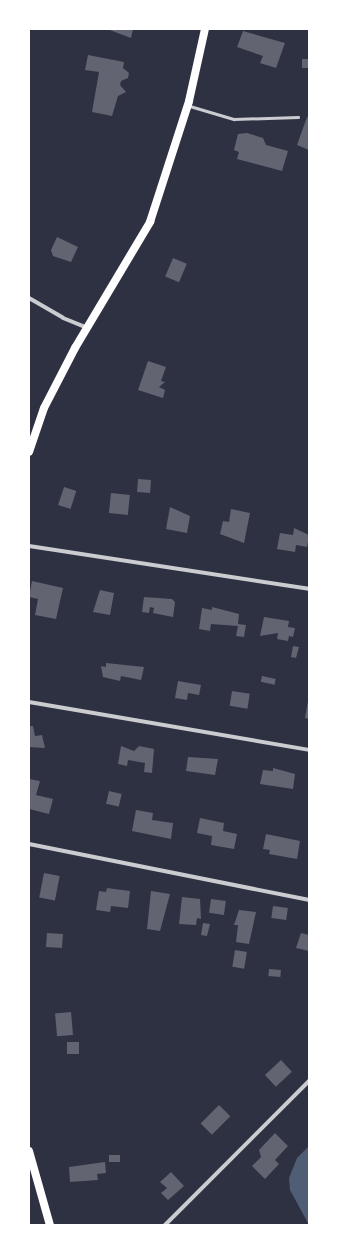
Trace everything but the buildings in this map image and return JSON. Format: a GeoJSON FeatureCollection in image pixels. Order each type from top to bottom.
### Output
{"type":"FeatureCollection","features":[{"type":"Feature","properties":{"kind":"main road"},"geometry":{"type":"LineString","coordinates":[[29,452],[44,408],[88,328],[150,222],[187,105],[204,29]]}},
{"type":"Feature","properties":{"kind":"main road"},"geometry":{"type":"LineString","coordinates":[[29,1151],[50,1225]]}},
{"type":"Feature","properties":{"kind":"street"},"geometry":{"type":"LineString","coordinates":[[29,298],[63,318],[88,328]]}},
{"type":"Feature","properties":{"kind":"street"},"geometry":{"type":"LineString","coordinates":[[29,546],[309,588]]}},
{"type":"Feature","properties":{"kind":"street"},"geometry":{"type":"LineString","coordinates":[[29,702],[309,750]]}},
{"type":"Feature","properties":{"kind":"street"},"geometry":{"type":"LineString","coordinates":[[29,844],[309,900]]}},
{"type":"Feature","properties":{"kind":"street"},"geometry":{"type":"LineString","coordinates":[[165,1225],[309,1081]]}},
{"type":"Feature","properties":{"kind":"lane"},"geometry":{"type":"LineString","coordinates":[[187,105],[234,119],[298,117]]}},
{"type":"Feature","properties":{"kind":"water"},"geometry":{"type":"Polygon","coordinates":[[[309,1146],[309,1225],[290,1190],[289,1178],[297,1158],[309,1146]]]}}]}
